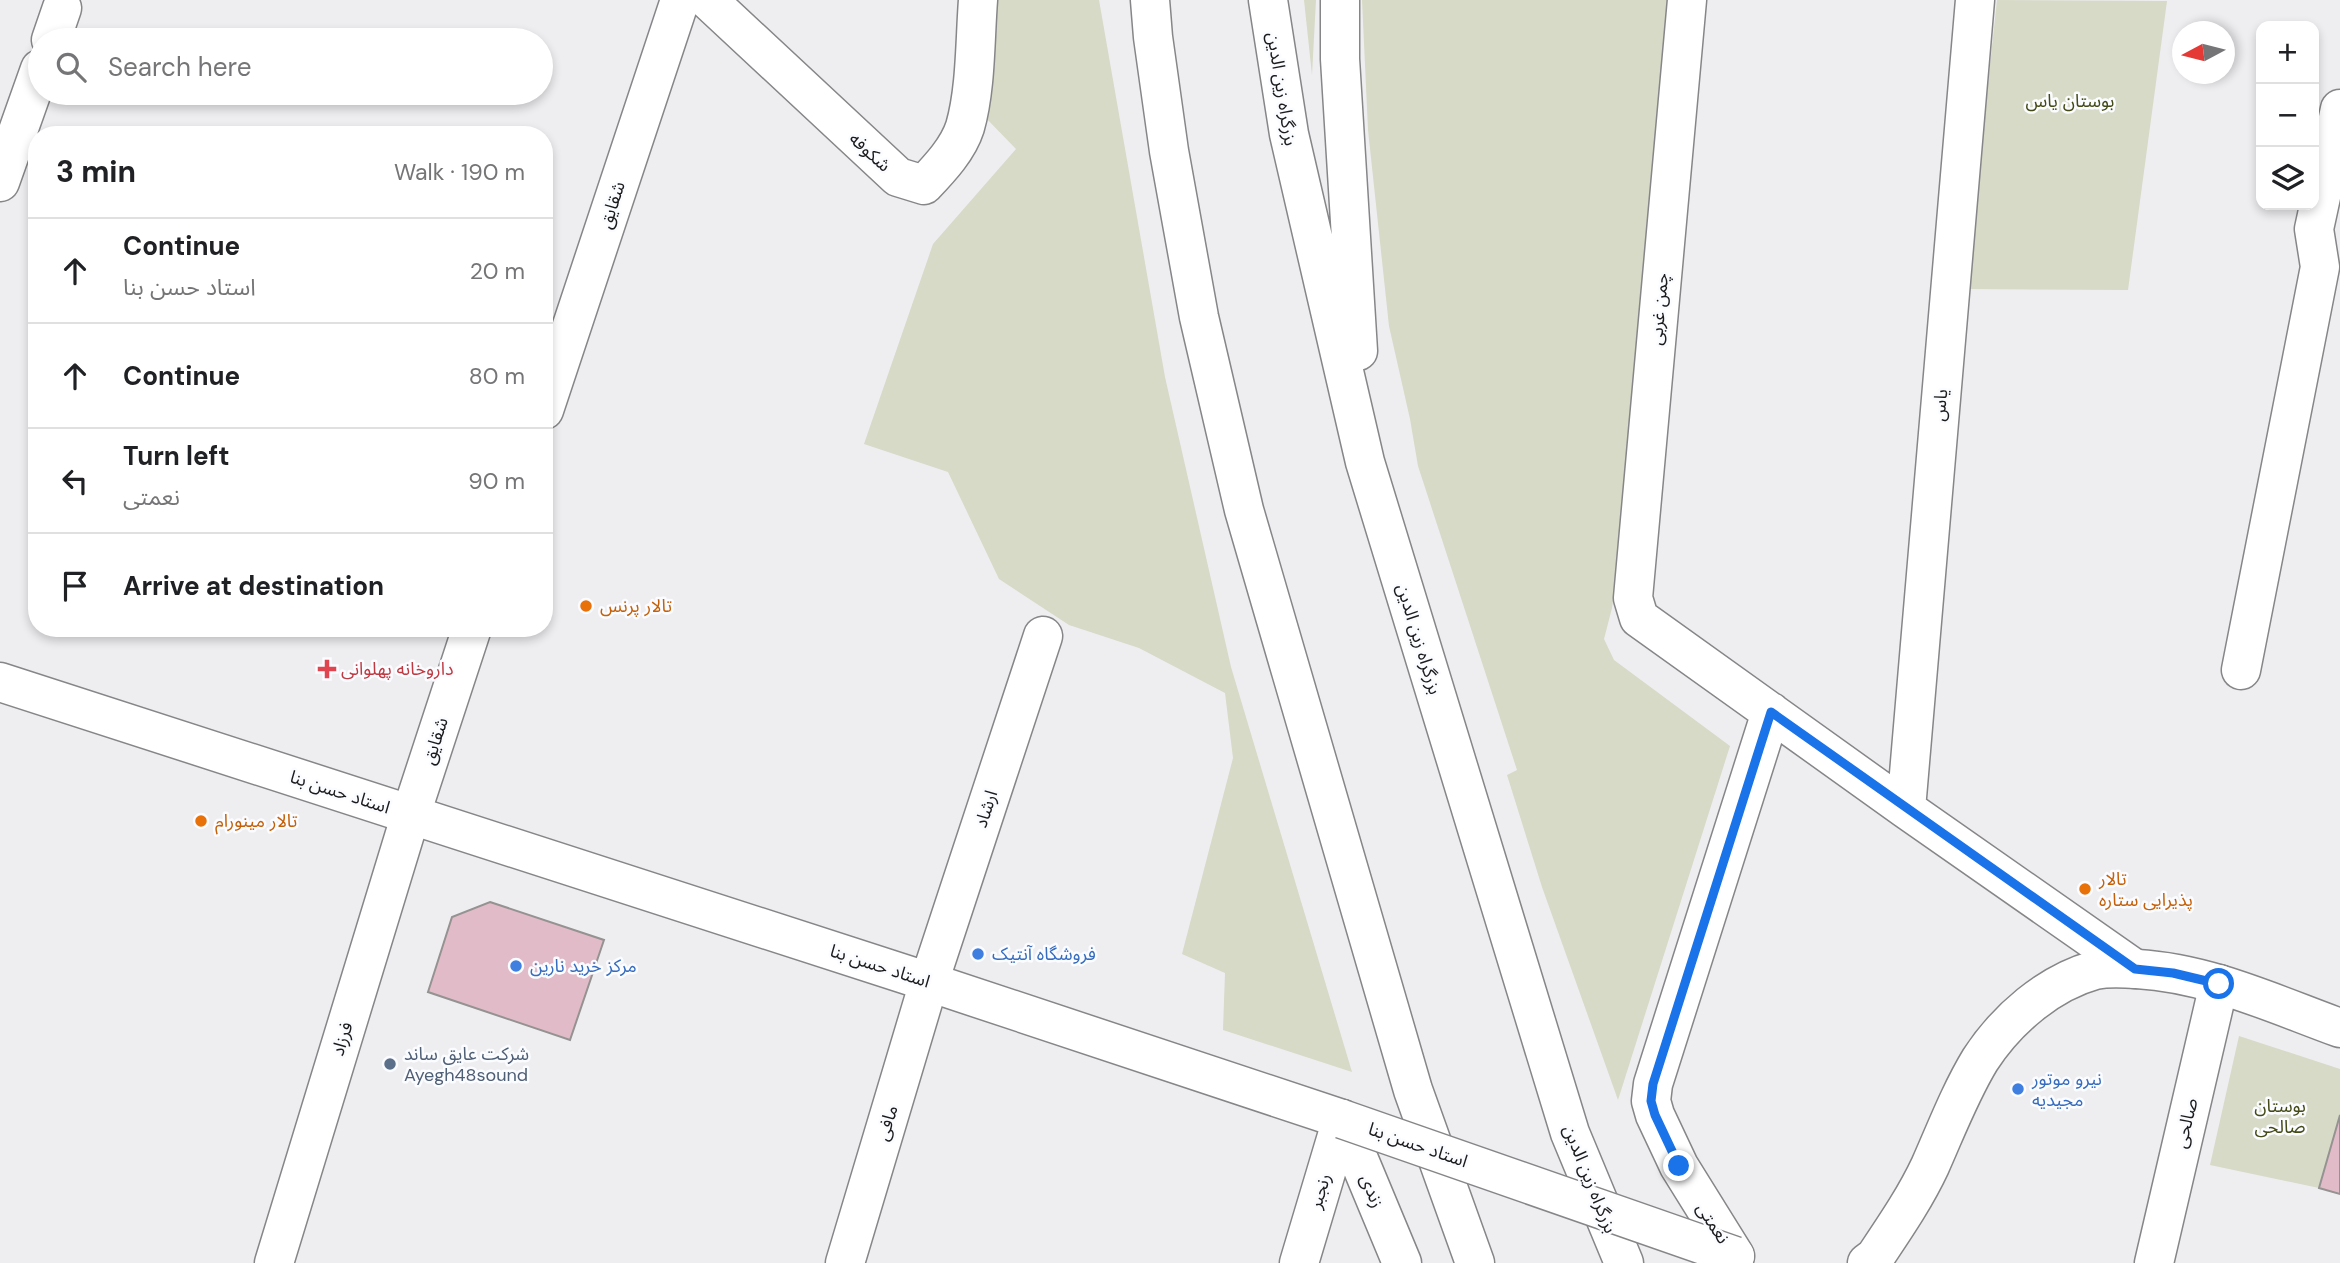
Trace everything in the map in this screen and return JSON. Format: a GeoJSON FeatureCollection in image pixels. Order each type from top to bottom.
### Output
{"type":"FeatureCollection","features":[{"type":"Feature","properties":{"kind":"main road","name":"شقایق"},"geometry":{"type":"LineString","coordinates":[[553,383],[680,0]]}},
{"type":"Feature","properties":{"kind":"main road","name":"شکوفه"},"geometry":{"type":"LineString","coordinates":[[708,0],[898,177],[923,185],[945,163],[964,128],[973,76],[978,0]]}},
{"type":"Feature","properties":{"kind":"main road"},"geometry":{"type":"LineString","coordinates":[[1145,0],[1153,37]]}},
{"type":"Feature","properties":{"kind":"main road"},"geometry":{"type":"LineString","coordinates":[[1150,0],[1169,151],[1199,317],[1244,510],[1413,1090],[1475,1263]]}},
{"type":"Feature","properties":{"kind":"main road","name":"بزرگراه زین الدین"},"geometry":{"type":"LineString","coordinates":[[1268,0],[1289,134],[1365,462],[1570,1133],[1623,1263]]}},
{"type":"Feature","properties":{"kind":"main road"},"geometry":{"type":"LineString","coordinates":[[1340,0],[1340,59],[1365,462]]}},
{"type":"Feature","properties":{"kind":"main road","name":"چمن غربی"},"geometry":{"type":"LineString","coordinates":[[1687,0],[1633,598],[1639,618],[1771,712]]}},
{"type":"Feature","properties":{"kind":"main road","name":"یاس"},"geometry":{"type":"LineString","coordinates":[[1906,809],[1975,0]]}},
{"type":"Feature","properties":{"kind":"main road"},"geometry":{"type":"LineString","coordinates":[[0,182],[28,103]]}},
{"type":"Feature","properties":{"kind":"main road"},"geometry":{"type":"LineString","coordinates":[[2241,670],[2330,269],[2314,229],[2340,109]]}},
{"type":"Feature","properties":{"kind":"main road","name":"ارشاد"},"geometry":{"type":"LineString","coordinates":[[929,982],[1043,636]]}},
{"type":"Feature","properties":{"kind":"main road","name":"شقایق"},"geometry":{"type":"LineString","coordinates":[[411,814],[469,637]]}},
{"type":"Feature","properties":{"kind":"main road","name":"استاد حسن بنا"},"geometry":{"type":"LineString","coordinates":[[0,682],[929,982],[1342,1119],[1745,1260]]}},
{"type":"Feature","properties":{"kind":"main road"},"geometry":{"type":"LineString","coordinates":[[1771,712],[2135,969]]}},
{"type":"Feature","properties":{"kind":"main road","name":"نعمتی"},"geometry":{"type":"LineString","coordinates":[[1745,1260],[1679,1166],[1651,1101],[1653,1084],[1771,712]]}},
{"type":"Feature","properties":{"kind":"main road","name":"فرزاد"},"geometry":{"type":"LineString","coordinates":[[274,1263],[411,814]]}},
{"type":"Feature","properties":{"kind":"main road"},"geometry":{"type":"LineString","coordinates":[[1867,1263],[1875,1256],[1911,1200],[1929,1168],[1966,1085],[1998,1035],[2018,1014],[2073,978],[2097,970],[2135,969],[2173,973],[2219,984],[2340,1027]]}},
{"type":"Feature","properties":{"kind":"main road","name":"مافی"},"geometry":{"type":"LineString","coordinates":[[845,1263],[929,982]]}},
{"type":"Feature","properties":{"kind":"main road","name":"صالحی"},"geometry":{"type":"LineString","coordinates":[[2154,1263],[2219,984]]}},
{"type":"Feature","properties":{"kind":"main road","name":"رنجبر"},"geometry":{"type":"LineString","coordinates":[[1299,1263],[1342,1119]]}},
{"type":"Feature","properties":{"kind":"main road","name":"زندی"},"geometry":{"type":"LineString","coordinates":[[1342,1119],[1402,1263]]}},
{"type":"Feature","properties":{"kind":"green space"},"geometry":{"type":"Polygon","coordinates":[[[991,0],[1099,0],[1165,377],[1231,667],[1352,1072],[1223,1030],[1225,973],[1182,954],[1233,758],[1225,693],[1139,648],[1069,625],[999,579],[948,472],[864,444],[933,244],[1016,149],[983,115],[991,0]]]}},
{"type":"Feature","properties":{"kind":"green space"},"geometry":{"type":"Polygon","coordinates":[[[1304,0],[1316,0],[1312,75],[1304,0]]]}},
{"type":"Feature","properties":{"kind":"green space"},"geometry":{"type":"Polygon","coordinates":[[[1362,0],[1673,0],[1640,417],[1612,608],[1604,639],[1614,660],[1730,746],[1618,1100],[1542,887],[1507,775],[1517,770],[1418,466],[1389,326],[1368,130],[1362,0]]]}},
{"type":"Feature","properties":{"kind":"green space","name":"بوستان یاس"},"geometry":{"type":"Polygon","coordinates":[[[1997,0],[2167,1],[2128,290],[1966,289],[1997,0]]]}},
{"type":"Feature","properties":{"kind":"green space","name":"بوستان صالحی"},"geometry":{"type":"Polygon","coordinates":[[[2239,1036],[2340,1069],[2340,1115],[2319,1188],[2210,1165],[2239,1036]]]}},
{"type":"Feature","properties":{"kind":"building","name":"مرکز خرید نارین"},"geometry":{"type":"Polygon","coordinates":[[[490,902],[604,940],[570,1040],[428,992],[452,917],[490,902]]]}},
{"type":"Feature","properties":{"kind":"building"},"geometry":{"type":"Polygon","coordinates":[[[2340,1115],[2340,1194],[2319,1188],[2340,1115]]]}},
{"type":"Feature","properties":{"kind":"place","name":"تالار پرنس"},"geometry":{"type":"Point","coordinates":[586,606]}},
{"type":"Feature","properties":{"kind":"place","name":"داروخانه پهلوانی"},"geometry":{"type":"Point","coordinates":[327,669]}},
{"type":"Feature","properties":{"kind":"place","name":"تالار مینورام"},"geometry":{"type":"Point","coordinates":[201,821]}},
{"type":"Feature","properties":{"kind":"place","name":"تالار پذیرایی ستاره"},"geometry":{"type":"Point","coordinates":[2085,889]}},
{"type":"Feature","properties":{"kind":"place","name":"فروشگاه آنتیک"},"geometry":{"type":"Point","coordinates":[978,954]}},
{"type":"Feature","properties":{"kind":"place","name":"مرکز خرید نارین"},"geometry":{"type":"Point","coordinates":[516,966]}},
{"type":"Feature","properties":{"kind":"place","name":"شرکت عایق ساند Ayegh48sound"},"geometry":{"type":"Point","coordinates":[390,1064]}},
{"type":"Feature","properties":{"kind":"place","name":"نیرو موتور مجیدیه"},"geometry":{"type":"Point","coordinates":[2018,1089]}},
{"type":"Feature","properties":{"kind":"route"},"geometry":{"type":"LineString","coordinates":[[1679,1166],[1655,1115],[1651,1101],[1653,1084],[1771,712],[2135,969],[2173,973],[2219,984]]}}]}
